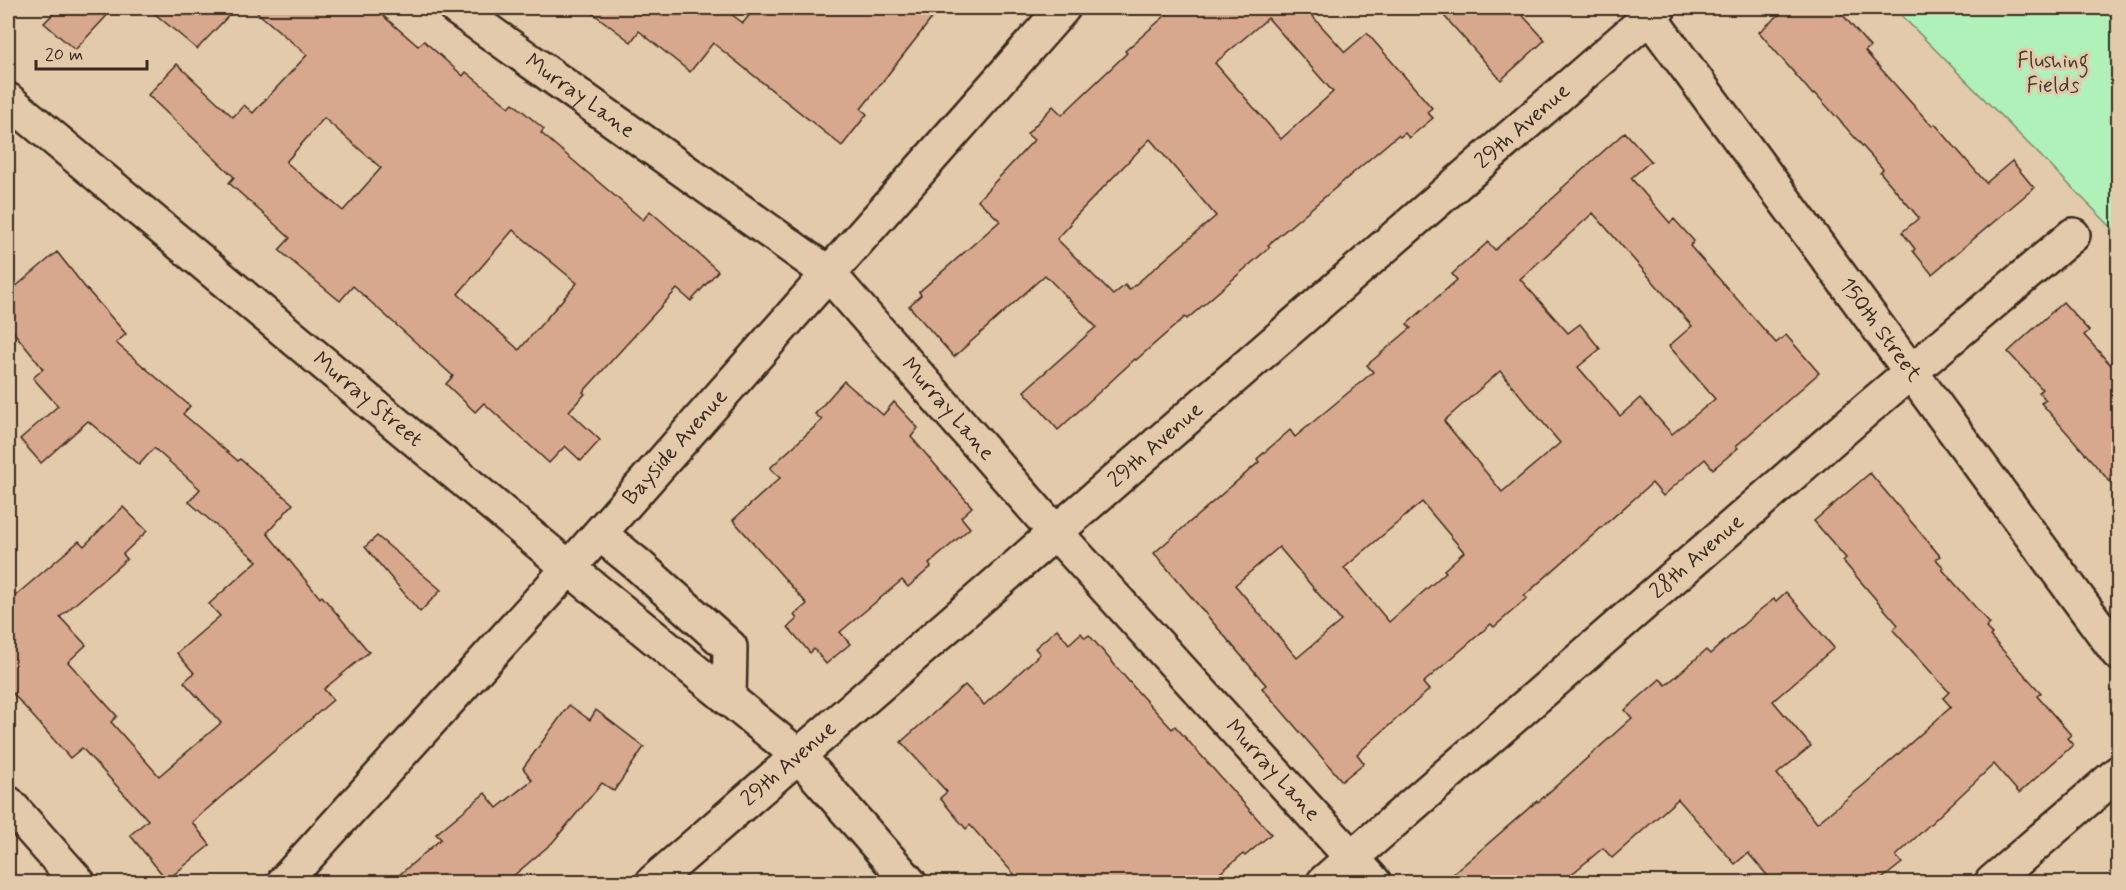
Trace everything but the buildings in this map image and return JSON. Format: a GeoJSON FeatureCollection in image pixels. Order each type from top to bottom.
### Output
{"type":"FeatureCollection","features":[{"type":"Feature","properties":{"kind":"street","name":"Murray Lane"},"geometry":{"type":"LineString","coordinates":[[456,8],[828,273],[1056,533],[1374,882]]}},
{"type":"Feature","properties":{"kind":"street","name":"Bayside Avenue"},"geometry":{"type":"LineString","coordinates":[[284,882],[600,534],[1063,8]]}},
{"type":"Feature","properties":{"kind":"street","name":"150th Street"},"geometry":{"type":"LineString","coordinates":[[1651,10],[1911,372],[2118,654]]}},
{"type":"Feature","properties":{"kind":"street","name":"29th Avenue"},"geometry":{"type":"LineString","coordinates":[[653,882],[1056,533],[1651,10]]}},
{"type":"Feature","properties":{"kind":"street","name":"Murray Street"},"geometry":{"type":"LineString","coordinates":[[8,100],[569,568],[799,756],[909,882]]}},
{"type":"Feature","properties":{"kind":"street","name":"28th Avenue"},"geometry":{"type":"LineString","coordinates":[[1324,882],[1911,372],[2073,235]]}},
{"type":"Feature","properties":{"kind":"street"},"geometry":{"type":"LineString","coordinates":[[600,534],[730,647],[729,699]]}},
{"type":"Feature","properties":{"kind":"street"},"geometry":{"type":"LineString","coordinates":[[1992,882],[2118,773]]}},
{"type":"Feature","properties":{"kind":"street"},"geometry":{"type":"LineString","coordinates":[[8,803],[78,882]]}},
{"type":"Feature","properties":{"kind":"green space","name":"Flushing Fields"},"geometry":{"type":"Polygon","coordinates":[[[1894,8],[2118,8],[2118,234],[1894,8]]]}}]}
